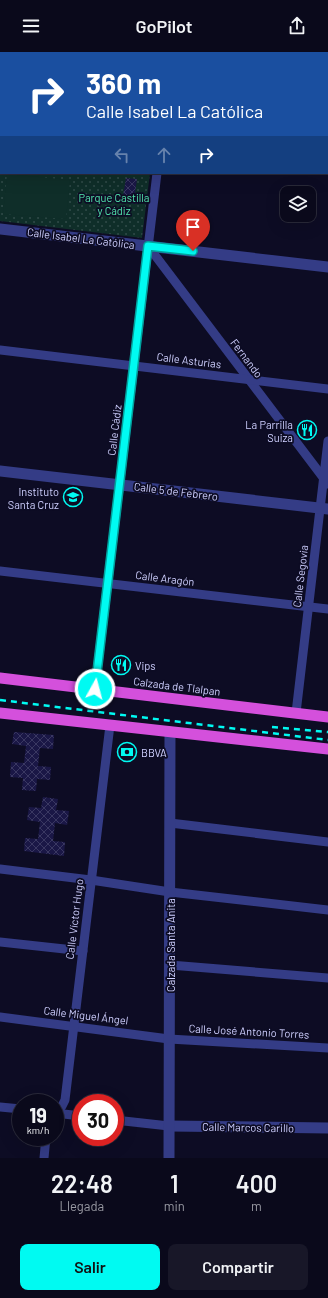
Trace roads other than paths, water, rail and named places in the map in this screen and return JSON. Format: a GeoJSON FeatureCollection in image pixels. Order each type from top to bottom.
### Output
{"type":"FeatureCollection","features":[{"type":"Feature","properties":{"kind":"highway","name":"Calzada de Tlalpan"},"geometry":{"type":"LineString","coordinates":[[0,678],[328,717]]}},
{"type":"Feature","properties":{"kind":"highway"},"geometry":{"type":"LineString","coordinates":[[0,713],[328,749]]}},
{"type":"Feature","properties":{"kind":"street","name":"Calle Cádiz"},"geometry":{"type":"LineString","coordinates":[[95,689],[157,174]]}},
{"type":"Feature","properties":{"kind":"street","name":"Calle Isabel La Católica"},"geometry":{"type":"LineString","coordinates":[[0,229],[328,267]]}},
{"type":"Feature","properties":{"kind":"street","name":"Fernando"},"geometry":{"type":"LineString","coordinates":[[148,246],[326,481]]}},
{"type":"Feature","properties":{"kind":"street","name":"Calle Asturias"},"geometry":{"type":"LineString","coordinates":[[0,350],[328,389]]}},
{"type":"Feature","properties":{"kind":"street","name":"Calle Segovia"},"geometry":{"type":"LineString","coordinates":[[296,713],[308,607],[324,509],[328,441]]}},
{"type":"Feature","properties":{"kind":"street","name":"Calle 5 de Febrero"},"geometry":{"type":"LineString","coordinates":[[0,471],[324,509]]}},
{"type":"Feature","properties":{"kind":"street","name":"Calle Aragón"},"geometry":{"type":"LineString","coordinates":[[0,571],[328,609]]}},
{"type":"Feature","properties":{"kind":"street","name":"Calle Víctor Hugo"},"geometry":{"type":"LineString","coordinates":[[64,1102],[110,725]]}},
{"type":"Feature","properties":{"kind":"street","name":"Calzada Santa Anita"},"geometry":{"type":"LineString","coordinates":[[169,1158],[170,732]]}},
{"type":"Feature","properties":{"kind":"street"},"geometry":{"type":"LineString","coordinates":[[170,823],[328,842]]}},
{"type":"Feature","properties":{"kind":"street"},"geometry":{"type":"LineString","coordinates":[[0,869],[92,880],[170,892],[328,910]]}},
{"type":"Feature","properties":{"kind":"street"},"geometry":{"type":"LineString","coordinates":[[0,942],[82,951]]}},
{"type":"Feature","properties":{"kind":"street"},"geometry":{"type":"LineString","coordinates":[[170,965],[328,978]]}},
{"type":"Feature","properties":{"kind":"street","name":"Calle Miguel Ángel"},"geometry":{"type":"LineString","coordinates":[[0,1017],[169,1038]]}},
{"type":"Feature","properties":{"kind":"street","name":"Calle José Antonio Torres"},"geometry":{"type":"LineString","coordinates":[[169,1038],[328,1048]]}},
{"type":"Feature","properties":{"kind":"street"},"geometry":{"type":"LineString","coordinates":[[0,1107],[12,1108]]}},
{"type":"Feature","properties":{"kind":"street"},"geometry":{"type":"LineString","coordinates":[[124,1121],[169,1126]]}},
{"type":"Feature","properties":{"kind":"street","name":"Calle Marcos Carillo"},"geometry":{"type":"LineString","coordinates":[[169,1126],[328,1128]]}},
{"type":"Feature","properties":{"kind":"street"},"geometry":{"type":"LineString","coordinates":[[44,1158],[45,1146]]}},
{"type":"Feature","properties":{"kind":"railway"},"geometry":{"type":"LineString","coordinates":[[0,700],[328,740]]}},
{"type":"Feature","properties":{"kind":"railway"},"geometry":{"type":"LineString","coordinates":[[272,727],[328,732]]}},
{"type":"Feature","properties":{"kind":"place","name":"La Parrilla Suiza"},"geometry":{"type":"Point","coordinates":[307,430]}},
{"type":"Feature","properties":{"kind":"place","name":"Instituto Santa Cruz"},"geometry":{"type":"Point","coordinates":[73,497]}},
{"type":"Feature","properties":{"kind":"place","name":"Vips"},"geometry":{"type":"Point","coordinates":[121,665]}},
{"type":"Feature","properties":{"kind":"place","name":"BBVA"},"geometry":{"type":"Point","coordinates":[127,752]}},
{"type":"Feature","properties":{"kind":"park label","name":"Parque Castilla y Cádiz"},"geometry":{"type":"Point","coordinates":[114,203]}}]}
